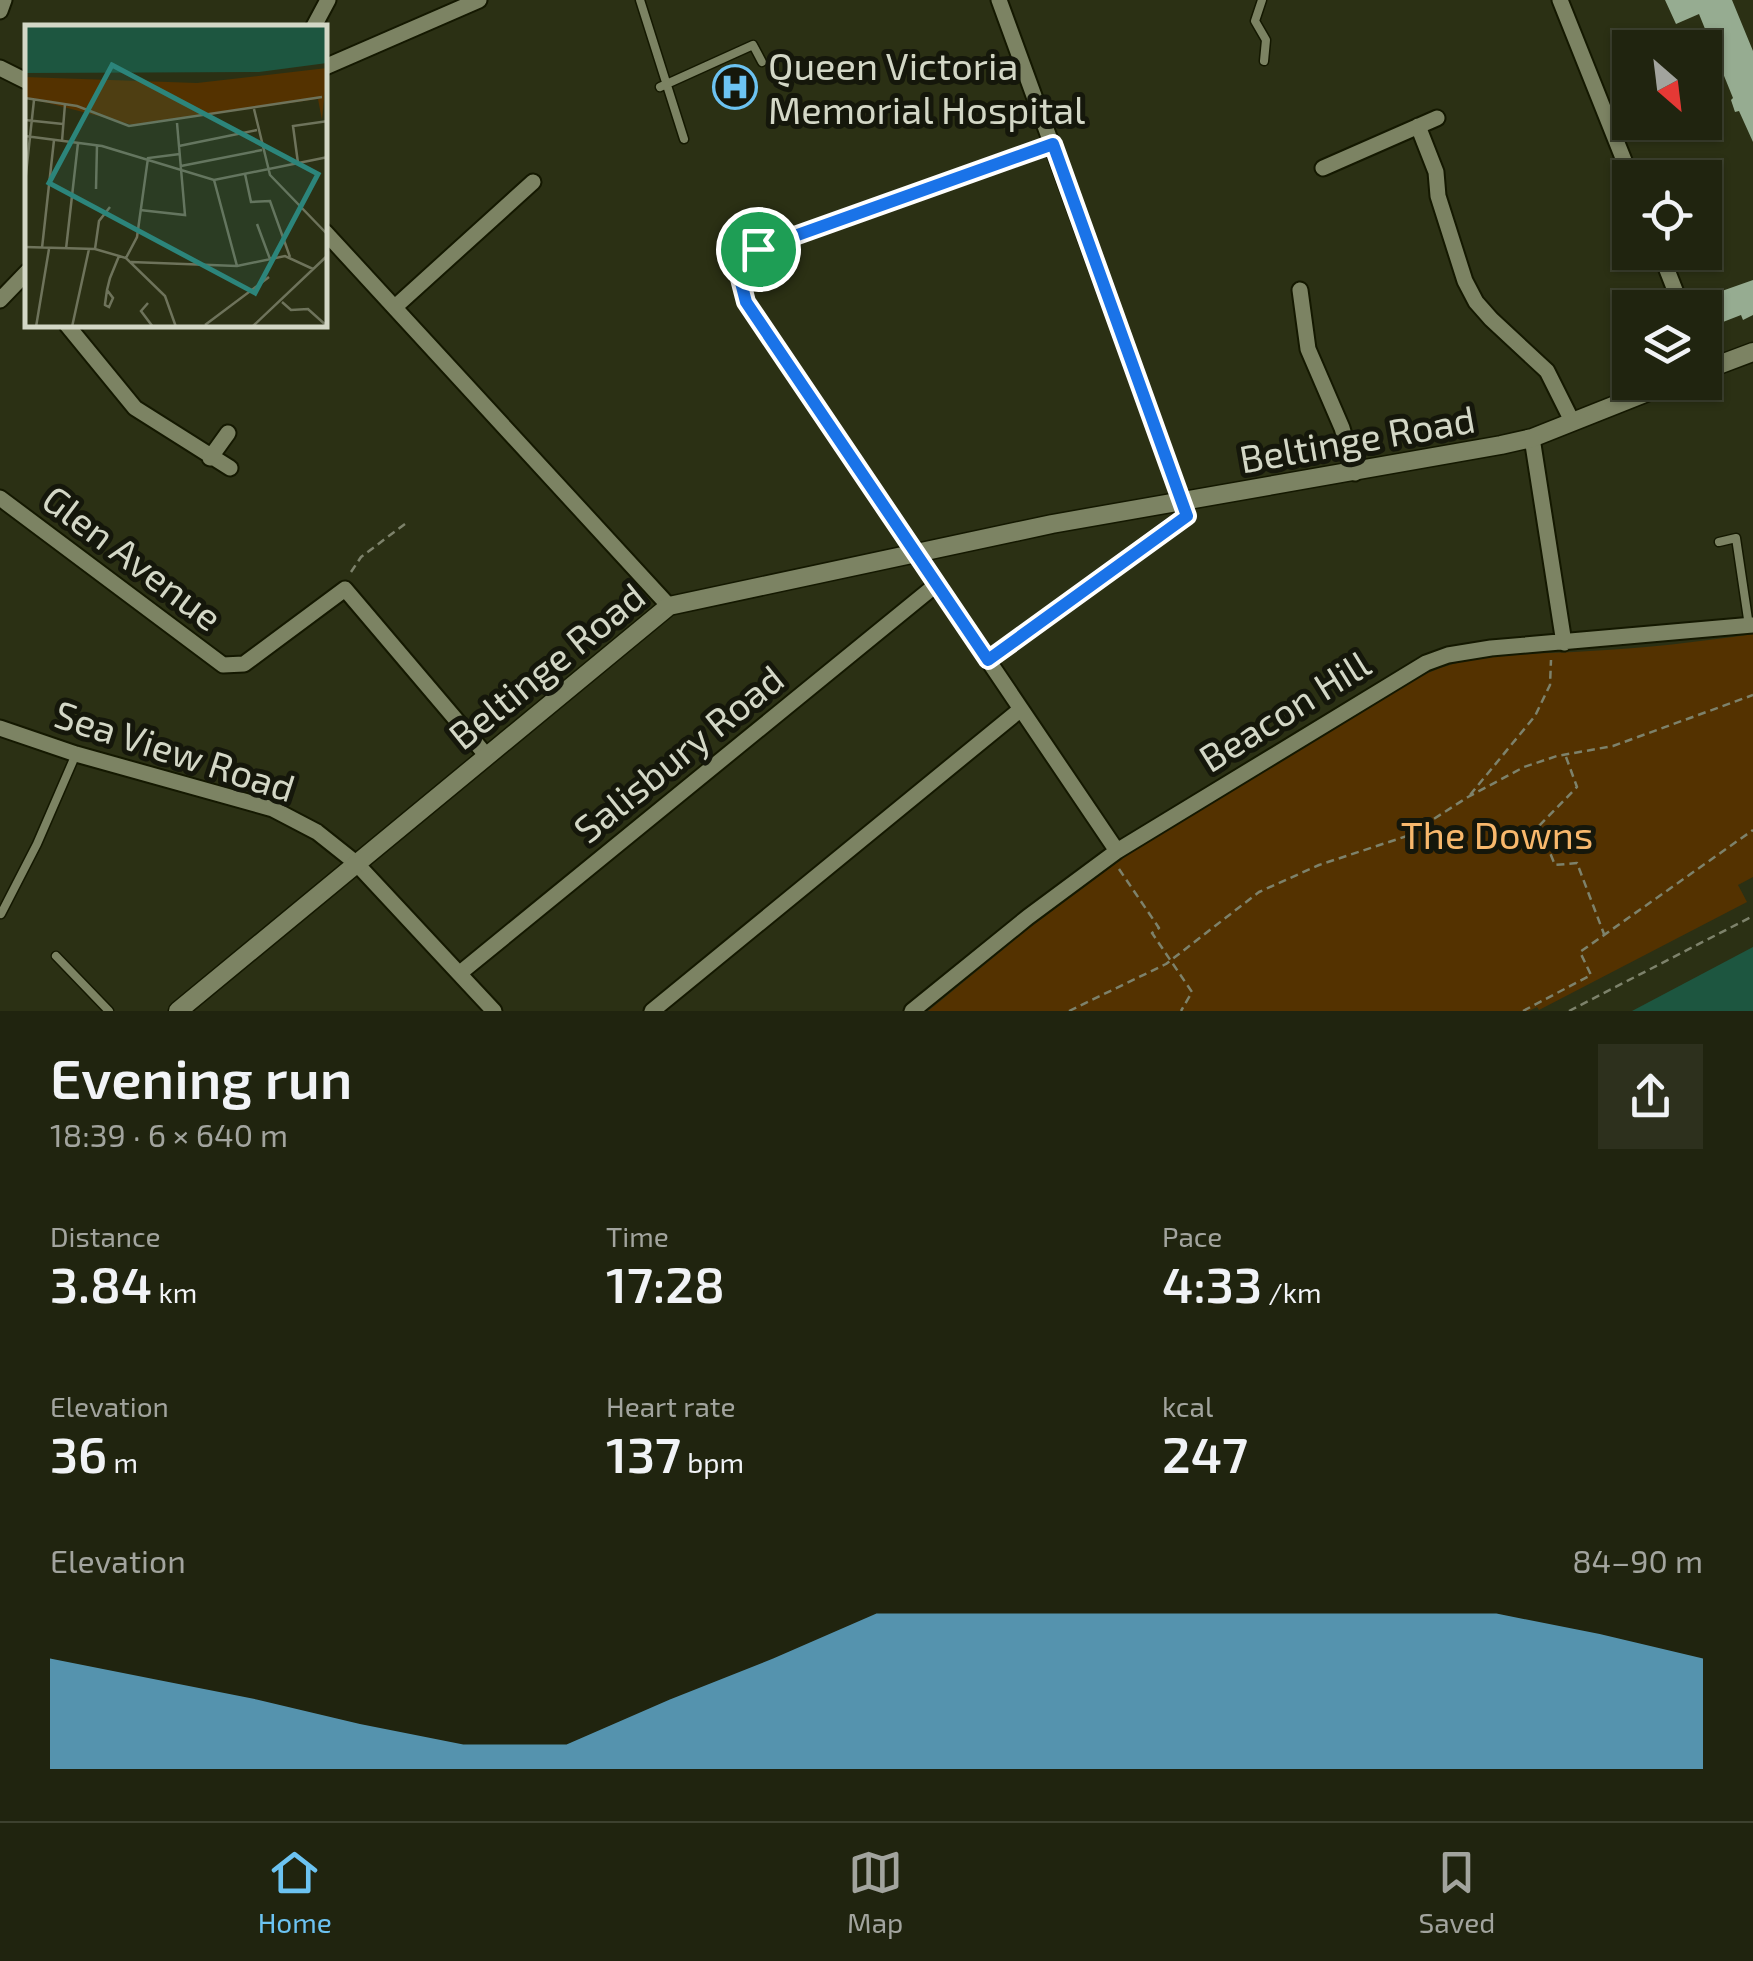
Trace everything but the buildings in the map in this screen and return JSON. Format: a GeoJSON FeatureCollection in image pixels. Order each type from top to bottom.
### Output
{"type":"FeatureCollection","features":[{"type":"Feature","properties":{"kind":"street"},"geometry":{"type":"LineString","coordinates":[[0,11],[4,0]]}},
{"type":"Feature","properties":{"kind":"street"},"geometry":{"type":"LineString","coordinates":[[315,25],[328,0]]}},
{"type":"Feature","properties":{"kind":"street"},"geometry":{"type":"LineString","coordinates":[[328,67],[479,0]]}},
{"type":"Feature","properties":{"kind":"street"},"geometry":{"type":"LineString","coordinates":[[988,660],[1187,516],[999,0]]}},
{"type":"Feature","properties":{"kind":"street"},"geometry":{"type":"LineString","coordinates":[[1560,0],[1624,160]]}},
{"type":"Feature","properties":{"kind":"street"},"geometry":{"type":"LineString","coordinates":[[0,68],[25,80]]}},
{"type":"Feature","properties":{"kind":"street"},"geometry":{"type":"LineString","coordinates":[[1323,168],[1437,118]]}},
{"type":"Feature","properties":{"kind":"street"},"geometry":{"type":"LineString","coordinates":[[1418,126],[1436,172],[1432,199],[1476,302],[1546,372],[1572,421]]}},
{"type":"Feature","properties":{"kind":"street"},"geometry":{"type":"LineString","coordinates":[[1053,144],[758,249],[737,267],[746,302],[1022,709],[1113,854]]}},
{"type":"Feature","properties":{"kind":"street"},"geometry":{"type":"LineString","coordinates":[[394,307],[534,182]]}},
{"type":"Feature","properties":{"kind":"street"},"geometry":{"type":"LineString","coordinates":[[512,202],[524,215]]}},
{"type":"Feature","properties":{"kind":"street"},"geometry":{"type":"LineString","coordinates":[[328,235],[669,606]]}},
{"type":"Feature","properties":{"kind":"street"},"geometry":{"type":"LineString","coordinates":[[0,300],[25,279]]}},
{"type":"Feature","properties":{"kind":"street"},"geometry":{"type":"LineString","coordinates":[[1300,290],[1308,349],[1342,428],[1355,472]]}},
{"type":"Feature","properties":{"kind":"street"},"geometry":{"type":"LineString","coordinates":[[69,328],[136,408],[230,468]]}},
{"type":"Feature","properties":{"kind":"street"},"geometry":{"type":"LineString","coordinates":[[1722,363],[1753,352]]}},
{"type":"Feature","properties":{"kind":"street","name":"Beltinge Road"},"geometry":{"type":"LineString","coordinates":[[178,1011],[669,606],[915,552],[1532,438],[1626,400]]}},
{"type":"Feature","properties":{"kind":"street"},"geometry":{"type":"LineString","coordinates":[[210,458],[228,432]]}},
{"type":"Feature","properties":{"kind":"street"},"geometry":{"type":"LineString","coordinates":[[1532,438],[1558,643]]}},
{"type":"Feature","properties":{"kind":"street","name":"Glen Avenue"},"geometry":{"type":"LineString","coordinates":[[0,498],[223,666],[244,664],[346,590]]}},
{"type":"Feature","properties":{"kind":"street","name":"Salisbury Road"},"geometry":{"type":"LineString","coordinates":[[460,973],[937,584]]}},
{"type":"Feature","properties":{"kind":"street"},"geometry":{"type":"LineString","coordinates":[[346,590],[486,755]]}},
{"type":"Feature","properties":{"kind":"street","name":"Beacon Hill"},"geometry":{"type":"LineString","coordinates":[[912,1011],[1113,854],[1426,663],[1468,651],[1751,625]]}},
{"type":"Feature","properties":{"kind":"street"},"geometry":{"type":"LineString","coordinates":[[652,1011],[1022,709]]}},
{"type":"Feature","properties":{"kind":"street","name":"Sea View Road"},"geometry":{"type":"LineString","coordinates":[[0,728],[76,754],[274,809],[317,832],[356,862],[494,1011]]}},
{"type":"Feature","properties":{"kind":"lane"},"geometry":{"type":"LineString","coordinates":[[640,0],[663,85],[684,139]]}},
{"type":"Feature","properties":{"kind":"lane"},"geometry":{"type":"LineString","coordinates":[[1262,0],[1255,21],[1266,40],[1264,61]]}},
{"type":"Feature","properties":{"kind":"lane"},"geometry":{"type":"LineString","coordinates":[[663,85],[753,45],[762,62]]}},
{"type":"Feature","properties":{"kind":"lane"},"geometry":{"type":"LineString","coordinates":[[1719,542],[1736,538],[1751,625]]}},
{"type":"Feature","properties":{"kind":"lane"},"geometry":{"type":"LineString","coordinates":[[1,914],[76,754]]}},
{"type":"Feature","properties":{"kind":"lane"},"geometry":{"type":"LineString","coordinates":[[56,956],[109,1011]]}},
{"type":"Feature","properties":{"kind":"path"},"geometry":{"type":"LineString","coordinates":[[346,590],[351,572],[362,558],[405,524]]}},
{"type":"Feature","properties":{"kind":"path"},"geometry":{"type":"LineString","coordinates":[[1468,797],[1535,716],[1550,685],[1558,643]]}},
{"type":"Feature","properties":{"kind":"path"},"geometry":{"type":"LineString","coordinates":[[1068,1011],[1149,974],[1259,892],[1319,865],[1407,836],[1524,767],[1613,746],[1753,695]]}},
{"type":"Feature","properties":{"kind":"path"},"geometry":{"type":"LineString","coordinates":[[1566,755],[1577,787],[1538,826],[1555,865],[1577,863],[1604,936]]}},
{"type":"Feature","properties":{"kind":"path"},"geometry":{"type":"LineString","coordinates":[[1523,1011],[1591,975],[1580,952],[1753,830]]}},
{"type":"Feature","properties":{"kind":"path"},"geometry":{"type":"LineString","coordinates":[[1113,854],[1159,928],[1152,933],[1192,992],[1181,1011]]}},
{"type":"Feature","properties":{"kind":"path"},"geometry":{"type":"LineString","coordinates":[[1569,1011],[1753,916]]}},
{"type":"Feature","properties":{"kind":"green space","name":"The Downs"},"geometry":{"type":"Polygon","coordinates":[[[1753,634],[1753,877],[1738,885],[1747,902],[1539,1010],[1537,1007],[1529,1011],[928,1011],[1132,851],[1311,739],[1428,673],[1487,657],[1652,646],[1753,634]]]}},
{"type":"Feature","properties":{"kind":"shaded area"},"geometry":{"type":"Polygon","coordinates":[[[1753,947],[1753,1011],[1632,1011],[1753,947]]]}},
{"type":"Feature","properties":{"kind":"place","name":"Queen Victoria Memorial Hospital"},"geometry":{"type":"Point","coordinates":[735,87]}},
{"type":"Feature","properties":{"kind":"route"},"geometry":{"type":"LineString","coordinates":[[1053,144],[1187,516],[988,660],[746,302],[737,267],[758,249],[1053,144]]}}]}
